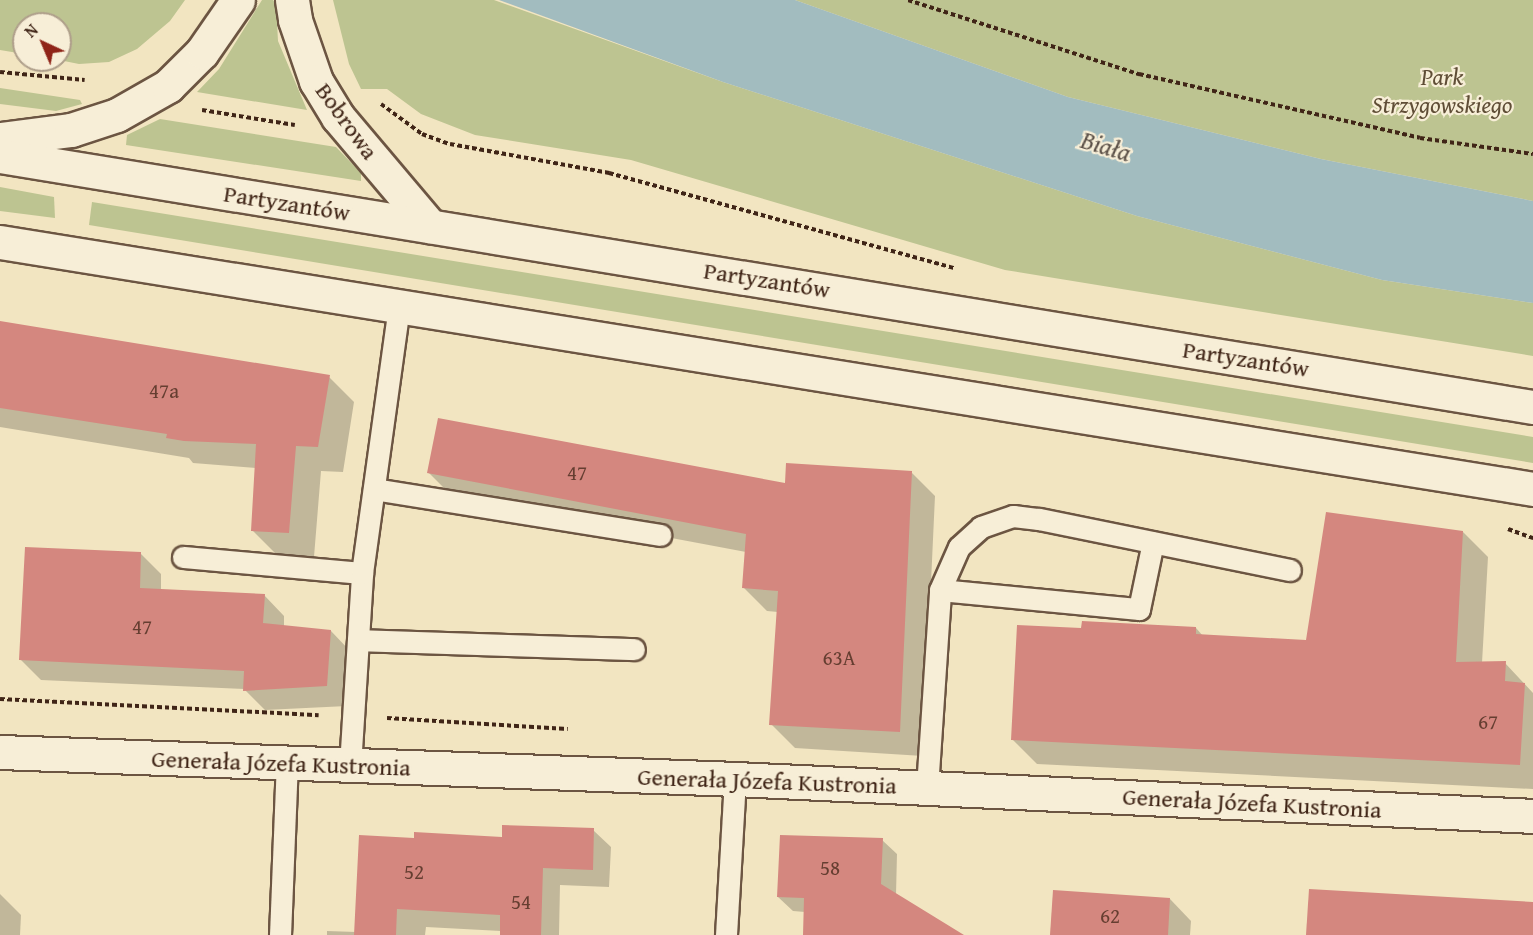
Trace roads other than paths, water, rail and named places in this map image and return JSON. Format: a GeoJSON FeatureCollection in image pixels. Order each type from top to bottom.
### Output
{"type":"FeatureCollection","features":[{"type":"Feature","properties":{"kind":"main road"},"geometry":{"type":"LineString","coordinates":[[0,139],[71,130],[117,115],[168,86],[202,52],[238,0]]}},
{"type":"Feature","properties":{"kind":"main road","name":"Bobrowa"},"geometry":{"type":"LineString","coordinates":[[292,0],[312,70],[338,117],[430,226]]}},
{"type":"Feature","properties":{"kind":"main road","name":"Partyzantów"},"geometry":{"type":"LineString","coordinates":[[0,156],[1533,407]]}},
{"type":"Feature","properties":{"kind":"main road"},"geometry":{"type":"LineString","coordinates":[[0,242],[1533,489]]}},
{"type":"Feature","properties":{"kind":"main road","name":"Generała Józefa Kustronia"},"geometry":{"type":"LineString","coordinates":[[0,752],[735,779],[1533,816]]}},
{"type":"Feature","properties":{"kind":"lane"},"geometry":{"type":"LineString","coordinates":[[350,766],[362,573],[399,306]]}},
{"type":"Feature","properties":{"kind":"lane"},"geometry":{"type":"LineString","coordinates":[[374,489],[660,535]]}},
{"type":"Feature","properties":{"kind":"lane"},"geometry":{"type":"LineString","coordinates":[[927,788],[940,590],[959,547],[981,527],[1000,518],[1039,519],[1290,570]]}},
{"type":"Feature","properties":{"kind":"lane"},"geometry":{"type":"LineString","coordinates":[[940,590],[1139,609],[1153,543]]}},
{"type":"Feature","properties":{"kind":"lane"},"geometry":{"type":"LineString","coordinates":[[183,557],[362,573]]}},
{"type":"Feature","properties":{"kind":"lane"},"geometry":{"type":"LineString","coordinates":[[358,640],[634,649]]}},
{"type":"Feature","properties":{"kind":"lane"},"geometry":{"type":"LineString","coordinates":[[280,935],[287,763]]}},
{"type":"Feature","properties":{"kind":"lane"},"geometry":{"type":"LineString","coordinates":[[726,935],[735,779]]}},
{"type":"Feature","properties":{"kind":"water","name":"Biała"},"geometry":{"type":"Polygon","coordinates":[[[499,0],[795,0],[1068,97],[1321,159],[1533,201],[1533,303],[1382,280],[1137,216],[723,82],[499,0]]]}},
{"type":"Feature","properties":{"kind":"park label","name":"Park Strzygowskiego"},"geometry":{"type":"Point","coordinates":[1442,91]}}]}
